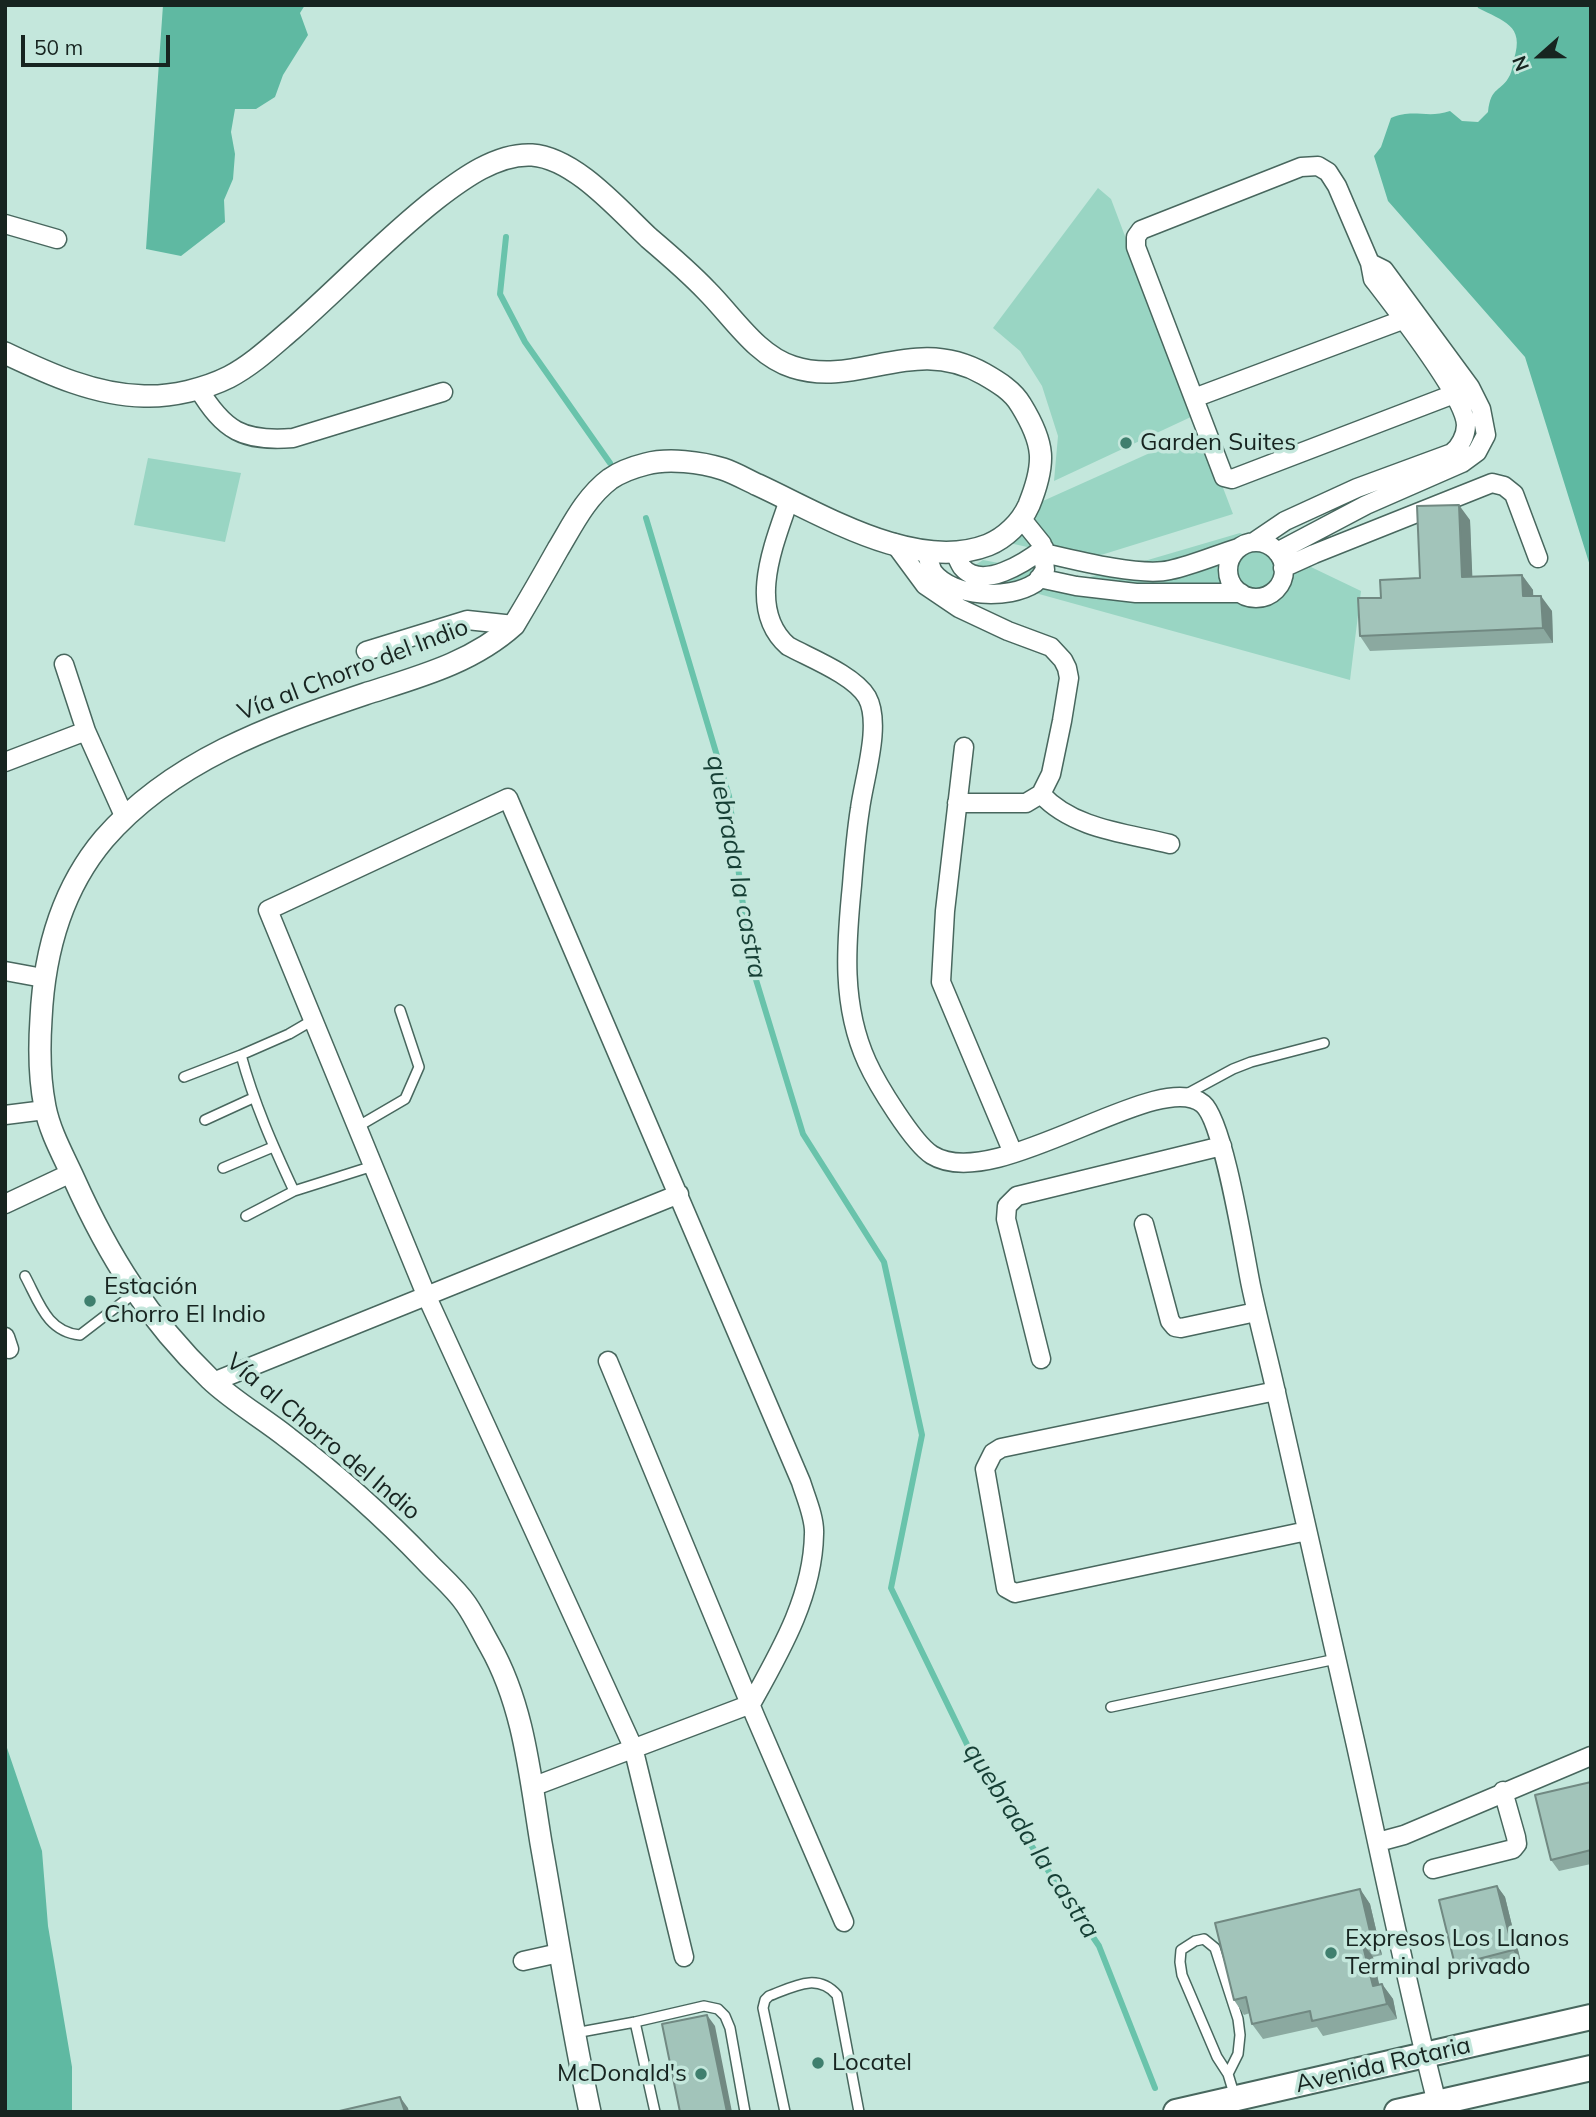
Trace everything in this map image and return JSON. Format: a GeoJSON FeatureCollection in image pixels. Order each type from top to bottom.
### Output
{"type":"FeatureCollection","features":[{"type":"Feature","properties":{"kind":"main road","name":"Avenida Rotaria"},"geometry":{"type":"LineString","coordinates":[[1176,2112],[1591,2017]]}},
{"type":"Feature","properties":{"kind":"main road","name":"Avenida Rotaria"},"geometry":{"type":"LineString","coordinates":[[1397,2112],[1591,2068]]}},
{"type":"Feature","properties":{"kind":"street","name":"Vía al Chorro del Indio"},"geometry":{"type":"LineString","coordinates":[[5,354],[83,386],[145,396],[198,388],[224,379],[250,364],[310,313],[404,224],[478,170],[509,158],[528,155],[548,158],[588,181],[705,289],[761,349],[792,367],[823,372],[864,368],[905,358],[957,362],[998,382],[1018,399],[1034,430],[1043,462],[1034,491],[1021,518],[1002,539],[978,549],[954,552],[926,551],[875,538],[723,469],[683,462],[651,462],[617,475],[589,499],[514,625],[498,639],[447,666],[279,725],[218,752],[169,782],[125,818],[102,842],[69,895],[54,927],[43,978],[39,1067],[46,1110],[57,1142],[94,1222],[136,1292],[154,1319],[213,1382],[308,1454],[385,1518],[465,1602],[494,1653],[511,1691],[524,1743],[559,1954],[590,2112]]}},
{"type":"Feature","properties":{"kind":"street"},"geometry":{"type":"LineString","coordinates":[[1280,560],[1366,505],[1462,463],[1477,452],[1486,435],[1481,409],[1462,391],[1410,317],[1384,270],[1370,264],[1337,186],[1328,173],[1318,166],[1301,167],[1141,230],[1136,237],[1136,247],[1224,477],[1232,479],[1462,391]]}},
{"type":"Feature","properties":{"kind":"street"},"geometry":{"type":"LineString","coordinates":[[5,224],[57,239]]}},
{"type":"Feature","properties":{"kind":"street"},"geometry":{"type":"LineString","coordinates":[[1194,398],[1410,317]]}},
{"type":"Feature","properties":{"kind":"street"},"geometry":{"type":"LineString","coordinates":[[198,388],[212,411],[226,425],[242,433],[269,440],[293,438],[443,392]]}},
{"type":"Feature","properties":{"kind":"street"},"geometry":{"type":"LineString","coordinates":[[954,552],[963,569],[977,575],[991,575],[1044,551],[1078,561],[1154,572],[1169,570],[1246,545],[1285,521],[1357,488],[1452,453],[1458,448],[1466,424],[1462,391]]}},
{"type":"Feature","properties":{"kind":"street"},"geometry":{"type":"LineString","coordinates":[[1280,560],[1314,554],[1492,483],[1504,486],[1514,494],[1538,558]]}},
{"type":"Feature","properties":{"kind":"street"},"geometry":{"type":"LineString","coordinates":[[1357,488],[1366,505]]}},
{"type":"Feature","properties":{"kind":"street"},"geometry":{"type":"LineString","coordinates":[[789,500],[772,552],[765,604],[773,629],[779,638],[788,646],[858,685],[868,699],[873,718],[859,810],[845,954],[849,999],[860,1044],[869,1066],[915,1139],[930,1154],[948,1162],[958,1163],[1013,1153],[1146,1102],[1183,1096],[1193,1098],[1208,1109],[1213,1117],[1222,1146],[1256,1312],[1437,2103]]}},
{"type":"Feature","properties":{"kind":"street"},"geometry":{"type":"LineString","coordinates":[[926,551],[933,572],[947,582],[958,588],[986,595],[1002,594],[1036,582],[1045,570],[1044,551],[1021,518]]}},
{"type":"Feature","properties":{"kind":"street"},"geometry":{"type":"LineString","coordinates":[[894,543],[925,585],[959,608],[1051,647],[1063,660],[1069,678],[1051,774],[1041,794],[1026,803],[957,803]]}},
{"type":"Feature","properties":{"kind":"street"},"geometry":{"type":"LineString","coordinates":[[1039,578],[1076,586],[1136,593],[1241,593],[1257,598],[1266,596],[1279,585],[1280,560],[1271,547],[1246,545]]}},
{"type":"Feature","properties":{"kind":"street"},"geometry":{"type":"LineString","coordinates":[[1241,593],[1230,580],[1228,571],[1229,563],[1246,545]]}},
{"type":"Feature","properties":{"kind":"street"},"geometry":{"type":"LineString","coordinates":[[366,651],[467,620],[514,625]]}},
{"type":"Feature","properties":{"kind":"street"},"geometry":{"type":"LineString","coordinates":[[64,664],[86,731],[125,818]]}},
{"type":"Feature","properties":{"kind":"street"},"geometry":{"type":"LineString","coordinates":[[5,762],[86,731]]}},
{"type":"Feature","properties":{"kind":"street"},"geometry":{"type":"LineString","coordinates":[[964,747],[945,911],[942,982],[1013,1153]]}},
{"type":"Feature","properties":{"kind":"street"},"geometry":{"type":"LineString","coordinates":[[1041,794],[1054,808],[1074,820],[1170,844]]}},
{"type":"Feature","properties":{"kind":"street"},"geometry":{"type":"LineString","coordinates":[[532,1787],[633,1747],[751,1704],[782,1649],[807,1586],[815,1532],[802,1482],[508,798],[268,910],[427,1297],[633,1747],[684,1957]]}},
{"type":"Feature","properties":{"kind":"street"},"geometry":{"type":"LineString","coordinates":[[5,971],[43,978]]}},
{"type":"Feature","properties":{"kind":"street"},"geometry":{"type":"LineString","coordinates":[[5,1115],[46,1110]]}},
{"type":"Feature","properties":{"kind":"street"},"geometry":{"type":"LineString","coordinates":[[1041,1359],[1006,1219],[1007,1206],[1017,1196],[1222,1146]]}},
{"type":"Feature","properties":{"kind":"street"},"geometry":{"type":"LineString","coordinates":[[5,1205],[71,1173]]}},
{"type":"Feature","properties":{"kind":"street"},"geometry":{"type":"LineString","coordinates":[[213,1382],[679,1194]]}},
{"type":"Feature","properties":{"kind":"street"},"geometry":{"type":"LineString","coordinates":[[1144,1224],[1170,1321],[1175,1327],[1256,1312]]}},
{"type":"Feature","properties":{"kind":"street"},"geometry":{"type":"LineString","coordinates":[[608,1361],[844,1922]]}},
{"type":"Feature","properties":{"kind":"street"},"geometry":{"type":"LineString","coordinates":[[1276,1391],[1000,1448],[993,1453],[985,1469],[1006,1588],[1015,1592],[1307,1531]]}},
{"type":"Feature","properties":{"kind":"street"},"geometry":{"type":"LineString","coordinates":[[1378,1842],[1404,1835],[1591,1756]]}},
{"type":"Feature","properties":{"kind":"street"},"geometry":{"type":"LineString","coordinates":[[1433,1869],[1513,1849],[1517,1844],[1516,1837],[1503,1791]]}},
{"type":"Feature","properties":{"kind":"street"},"geometry":{"type":"LineString","coordinates":[[523,1961],[559,1954]]}},
{"type":"Feature","properties":{"kind":"lane"},"geometry":{"type":"LineString","coordinates":[[357,1127],[405,1098],[419,1067],[400,1010]]}},
{"type":"Feature","properties":{"kind":"lane"},"geometry":{"type":"LineString","coordinates":[[184,1077],[289,1034],[313,1020]]}},
{"type":"Feature","properties":{"kind":"lane"},"geometry":{"type":"LineString","coordinates":[[1183,1096],[1251,1062],[1324,1043]]}},
{"type":"Feature","properties":{"kind":"lane"},"geometry":{"type":"LineString","coordinates":[[241,1055],[253,1098],[294,1191]]}},
{"type":"Feature","properties":{"kind":"lane"},"geometry":{"type":"LineString","coordinates":[[205,1120],[253,1098]]}},
{"type":"Feature","properties":{"kind":"lane"},"geometry":{"type":"LineString","coordinates":[[223,1168],[273,1147]]}},
{"type":"Feature","properties":{"kind":"lane"},"geometry":{"type":"LineString","coordinates":[[246,1216],[294,1191],[373,1166]]}},
{"type":"Feature","properties":{"kind":"lane"},"geometry":{"type":"LineString","coordinates":[[25,1276],[49,1320],[65,1334],[80,1335],[136,1292]]}},
{"type":"Feature","properties":{"kind":"lane"},"geometry":{"type":"LineString","coordinates":[[1111,1707],[1336,1659]]}},
{"type":"Feature","properties":{"kind":"lane"},"geometry":{"type":"LineString","coordinates":[[1228,2074],[1238,2054],[1238,2020],[1215,1948],[1204,1939],[1181,1950],[1182,1975],[1208,2037],[1228,2074],[1235,2098]]}},
{"type":"Feature","properties":{"kind":"lane"},"geometry":{"type":"LineString","coordinates":[[785,2112],[763,2008],[769,1996],[814,1982],[828,1985],[837,1995],[859,2112]]}},
{"type":"Feature","properties":{"kind":"lane"},"geometry":{"type":"LineString","coordinates":[[574,2033],[704,2006],[718,2009],[725,2016],[730,2028],[745,2112]]}},
{"type":"Feature","properties":{"kind":"lane"},"geometry":{"type":"LineString","coordinates":[[635,2022],[655,2112]]}},
{"type":"Feature","properties":{"kind":"green space"},"geometry":{"type":"Polygon","coordinates":[[[163,5],[305,5],[300,13],[308,35],[283,75],[275,97],[256,109],[235,109],[231,132],[235,154],[233,179],[224,200],[225,222],[181,256],[146,249],[163,5]]]}},
{"type":"Feature","properties":{"kind":"green space"},"geometry":{"type":"Polygon","coordinates":[[[1477,5],[1591,5],[1591,569],[1525,357],[1388,201],[1374,156],[1381,147],[1391,118],[1406,114],[1450,111],[1462,121],[1478,122],[1488,112],[1491,97],[1511,73],[1517,39],[1510,26],[1477,5]]]}},
{"type":"Feature","properties":{"kind":"green space"},"geometry":{"type":"Polygon","coordinates":[[[1098,188],[1111,199],[1193,416],[1054,481],[1058,436],[1042,386],[1020,351],[993,328],[1098,188]]]}},
{"type":"Feature","properties":{"kind":"green space"},"geometry":{"type":"Polygon","coordinates":[[[1201,430],[1233,514],[1085,560],[1005,542],[1034,505],[1201,430]]]}},
{"type":"Feature","properties":{"kind":"green space"},"geometry":{"type":"Polygon","coordinates":[[[148,458],[241,473],[225,542],[134,525],[148,458]]]}},
{"type":"Feature","properties":{"kind":"green space"},"geometry":{"type":"Polygon","coordinates":[[[1240,533],[1361,591],[1350,680],[963,573],[983,560],[1083,579],[1240,533]]]}},
{"type":"Feature","properties":{"kind":"green space"},"geometry":{"type":"Polygon","coordinates":[[[5,1742],[42,1851],[48,1926],[72,2067],[72,2112],[5,2112],[5,1742]]]}},
{"type":"Feature","properties":{"kind":"building"},"geometry":{"type":"Polygon","coordinates":[[[1459,505],[1462,577],[1522,575],[1523,596],[1541,596],[1543,628],[1360,636],[1358,598],[1381,598],[1380,580],[1420,578],[1417,506],[1459,505]]]}},
{"type":"Feature","properties":{"kind":"building"},"geometry":{"type":"Polygon","coordinates":[[[1591,1782],[1591,1850],[1551,1860],[1535,1795],[1591,1782]]]}},
{"type":"Feature","properties":{"kind":"building"},"geometry":{"type":"Polygon","coordinates":[[[1497,1886],[1513,1950],[1455,1965],[1439,1900],[1497,1886]]]}},
{"type":"Feature","properties":{"kind":"building"},"geometry":{"type":"Polygon","coordinates":[[[1360,1889],[1372,1940],[1362,1942],[1373,1986],[1382,1984],[1387,2004],[1312,2021],[1310,2011],[1252,2024],[1246,1997],[1234,2000],[1215,1923],[1360,1889]]]}},
{"type":"Feature","properties":{"kind":"building","name":"McDonald's"},"geometry":{"type":"Polygon","coordinates":[[[707,2015],[727,2112],[680,2112],[662,2024],[707,2015]]]}},
{"type":"Feature","properties":{"kind":"building"},"geometry":{"type":"Polygon","coordinates":[[[400,2097],[405,2112],[335,2112],[400,2097]]]}},
{"type":"Feature","properties":{"kind":"waterway","name":"quebrada la castra"},"geometry":{"type":"LineString","coordinates":[[506,237],[500,294],[525,342],[610,463]]}},
{"type":"Feature","properties":{"kind":"waterway","name":"quebrada la castra"},"geometry":{"type":"LineString","coordinates":[[646,518],[729,796],[750,960],[803,1134],[884,1262],[922,1435],[891,1588],[977,1765],[1099,1946],[1155,2088]]}},
{"type":"Feature","properties":{"kind":"place","name":"Garden Suites"},"geometry":{"type":"Point","coordinates":[1126,443]}},
{"type":"Feature","properties":{"kind":"place","name":"Estación Chorro El Indio"},"geometry":{"type":"Point","coordinates":[90,1301]}},
{"type":"Feature","properties":{"kind":"place","name":"Expresos Los Llanos Terminal privado"},"geometry":{"type":"Point","coordinates":[1331,1953]}},
{"type":"Feature","properties":{"kind":"place","name":"Locatel"},"geometry":{"type":"Point","coordinates":[818,2063]}},
{"type":"Feature","properties":{"kind":"place","name":"McDonald's"},"geometry":{"type":"Point","coordinates":[701,2074]}}]}
